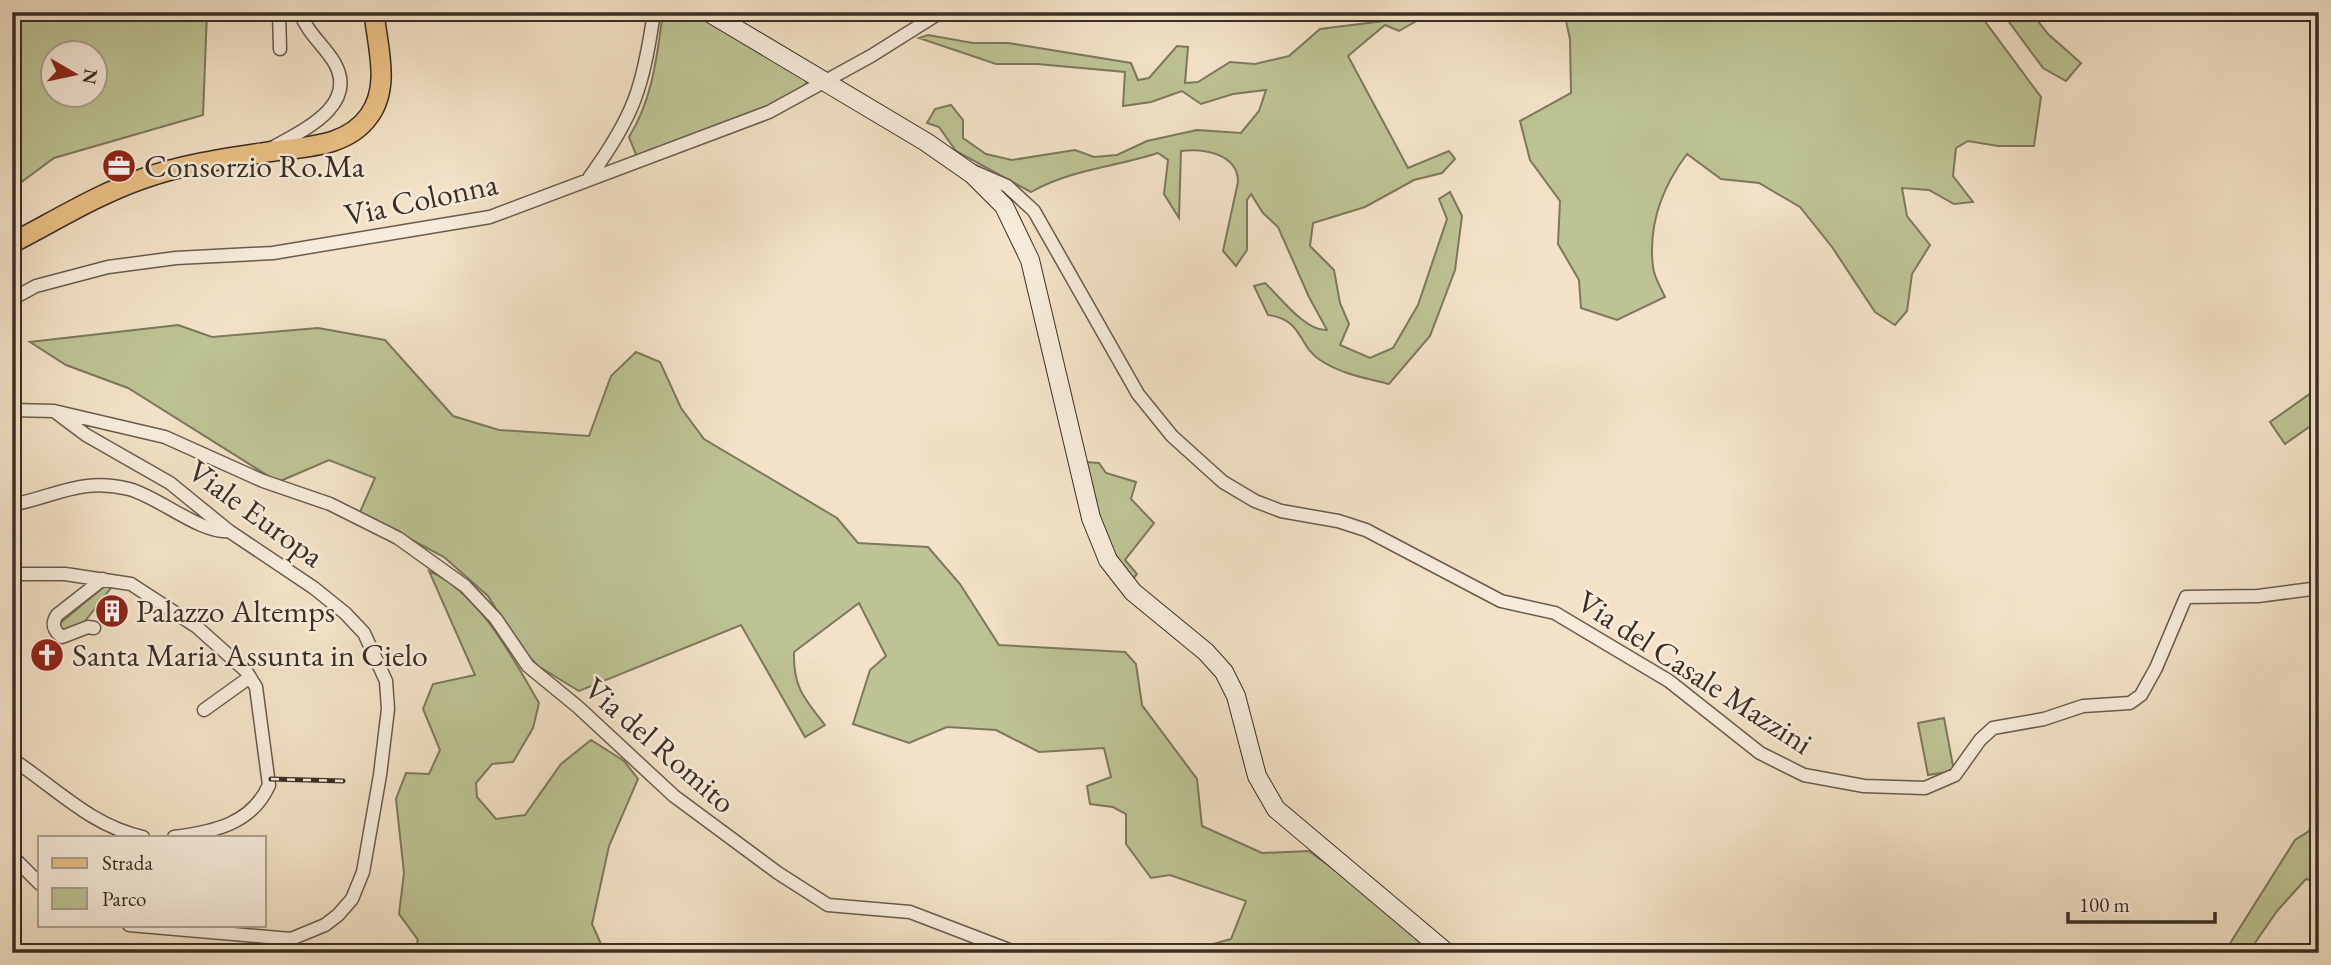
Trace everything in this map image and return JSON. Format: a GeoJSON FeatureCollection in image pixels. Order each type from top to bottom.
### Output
{"type":"FeatureCollection","features":[{"type":"Feature","properties":{"kind":"main road"},"geometry":{"type":"LineString","coordinates":[[12,243],[141,179],[266,152],[337,141],[354,131],[369,117],[379,93],[382,76],[374,12]]}},
{"type":"Feature","properties":{"kind":"street"},"geometry":{"type":"LineString","coordinates":[[279,12],[280,49]]}},
{"type":"Feature","properties":{"kind":"street"},"geometry":{"type":"LineString","coordinates":[[266,152],[326,115],[338,90],[337,68],[307,29],[300,12]]}},
{"type":"Feature","properties":{"kind":"street"},"geometry":{"type":"LineString","coordinates":[[589,178],[619,137],[634,108],[645,66],[654,12]]}},
{"type":"Feature","properties":{"kind":"street"},"geometry":{"type":"LineString","coordinates":[[708,12],[964,168],[1004,206],[1027,250],[1091,518],[1108,560],[1133,592],[1206,652],[1224,672],[1236,696],[1259,781],[1276,809],[1447,953]]}},
{"type":"Feature","properties":{"kind":"street","name":"Via Colonna"},"geometry":{"type":"LineString","coordinates":[[12,299],[36,286],[108,267],[176,258],[273,253],[478,219],[769,112],[879,52],[941,12]]}},
{"type":"Feature","properties":{"kind":"street","name":"Via del Casale Mazzini"},"geometry":{"type":"LineString","coordinates":[[964,168],[998,181],[1030,207],[1046,230],[1120,366],[1144,402],[1181,445],[1223,482],[1281,511],[1338,521],[1372,532],[1501,601],[1557,614],[1669,681],[1760,753],[1804,775],[1873,787],[1907,789],[1935,785],[1959,772],[1980,740],[1993,728],[2044,719],[2080,706],[2122,705],[2136,700],[2159,663],[2186,597],[2258,596],[2319,588]]}},
{"type":"Feature","properties":{"kind":"street"},"geometry":{"type":"LineString","coordinates":[[12,410],[54,411]]}},
{"type":"Feature","properties":{"kind":"street","name":"Via del Romito"},"geometry":{"type":"LineString","coordinates":[[54,411],[158,434],[263,481],[313,497],[385,531],[446,571],[491,614],[526,664],[579,707],[674,796],[708,824],[815,898],[841,908],[883,908],[910,912],[1017,953]]}},
{"type":"Feature","properties":{"kind":"street","name":"Viale Europa"},"geometry":{"type":"LineString","coordinates":[[54,411],[86,435],[170,483],[229,531],[314,588],[345,613],[364,633],[382,668],[388,709],[380,775],[363,872],[352,899],[325,925],[291,939],[141,926]]}},
{"type":"Feature","properties":{"kind":"street"},"geometry":{"type":"LineString","coordinates":[[12,505],[42,499],[82,484],[114,486],[146,495],[212,529],[229,531]]}},
{"type":"Feature","properties":{"kind":"street"},"geometry":{"type":"LineString","coordinates":[[12,574],[65,574],[131,584],[171,607],[228,654],[250,677],[260,706],[269,785],[264,797],[244,819],[198,834],[182,836]]}},
{"type":"Feature","properties":{"kind":"street"},"geometry":{"type":"LineString","coordinates":[[94,628],[88,627],[62,636],[56,631],[54,623],[57,615],[103,579]]}},
{"type":"Feature","properties":{"kind":"street"},"geometry":{"type":"LineString","coordinates":[[204,710],[250,677]]}},
{"type":"Feature","properties":{"kind":"street"},"geometry":{"type":"LineString","coordinates":[[12,759],[94,820],[122,833],[138,836]]}},
{"type":"Feature","properties":{"kind":"street"},"geometry":{"type":"LineString","coordinates":[[12,856],[38,882]]}},
{"type":"Feature","properties":{"kind":"green space"},"geometry":{"type":"Polygon","coordinates":[[[12,12],[207,12],[203,115],[54,158],[12,189],[12,12]]]}},
{"type":"Feature","properties":{"kind":"green space"},"geometry":{"type":"Polygon","coordinates":[[[663,12],[698,12],[808,80],[788,98],[637,157],[629,137],[649,92],[663,12]]]}},
{"type":"Feature","properties":{"kind":"green space"},"geometry":{"type":"Polygon","coordinates":[[[1403,12],[1432,12],[1399,31],[1385,25],[1348,56],[1408,168],[1449,151],[1455,159],[1442,173],[1414,180],[1365,207],[1313,223],[1310,246],[1334,270],[1340,303],[1349,324],[1340,345],[1370,358],[1393,348],[1418,305],[1447,219],[1439,199],[1450,192],[1462,216],[1455,270],[1430,336],[1389,384],[1353,375],[1328,365],[1313,354],[1288,322],[1268,315],[1254,286],[1265,283],[1302,320],[1327,330],[1278,227],[1263,213],[1251,194],[1247,200],[1247,250],[1236,266],[1223,251],[1238,182],[1232,165],[1226,159],[1209,152],[1181,151],[1179,218],[1164,194],[1168,160],[1158,153],[1078,173],[1031,192],[956,151],[939,127],[927,123],[935,109],[951,105],[963,120],[963,138],[986,154],[1012,160],[1075,150],[1094,157],[1117,155],[1147,141],[1197,130],[1241,133],[1259,111],[1266,90],[1233,94],[1201,104],[1182,91],[1151,102],[1123,106],[1125,72],[1037,64],[996,64],[919,38],[928,35],[973,43],[1008,43],[1131,63],[1138,80],[1149,78],[1177,46],[1188,47],[1185,83],[1198,82],[1230,62],[1255,64],[1289,56],[1320,29],[1392,20],[1403,12]]]}},
{"type":"Feature","properties":{"kind":"green space"},"geometry":{"type":"Polygon","coordinates":[[[1564,12],[1978,12],[2041,97],[2034,146],[1998,146],[1968,141],[1956,148],[1953,176],[1973,202],[1954,204],[1929,190],[1902,188],[1907,216],[1930,245],[1912,274],[1907,311],[1895,325],[1875,312],[1832,247],[1800,207],[1759,183],[1721,179],[1687,154],[1664,193],[1655,221],[1652,251],[1654,271],[1665,297],[1617,320],[1581,308],[1579,280],[1558,244],[1560,201],[1530,160],[1520,121],[1571,93],[1570,39],[1564,12]]]}},
{"type":"Feature","properties":{"kind":"green space"},"geometry":{"type":"Polygon","coordinates":[[[1996,12],[2031,12],[2048,34],[2081,63],[2066,81],[2043,68],[2009,22],[1996,12]]]}},
{"type":"Feature","properties":{"kind":"green space"},"geometry":{"type":"Polygon","coordinates":[[[178,325],[212,337],[318,328],[385,340],[453,416],[499,430],[589,436],[611,376],[636,352],[660,362],[681,408],[704,439],[837,518],[858,543],[928,547],[960,584],[999,645],[1125,652],[1136,664],[1142,705],[1197,779],[1202,826],[1262,853],[1309,851],[1408,925],[1437,953],[1204,953],[1209,945],[1231,939],[1246,901],[1170,875],[1151,878],[1126,844],[1126,814],[1113,807],[1090,804],[1087,786],[1111,777],[1104,748],[1039,752],[996,730],[947,727],[909,743],[853,724],[870,670],[886,656],[859,603],[794,652],[795,674],[801,692],[825,725],[805,737],[741,625],[579,691],[538,666],[519,646],[488,596],[444,557],[360,512],[375,478],[329,460],[278,482],[128,388],[66,365],[30,342],[178,325]]]}},
{"type":"Feature","properties":{"kind":"green space"},"geometry":{"type":"Polygon","coordinates":[[[2311,393],[2319,404],[2319,420],[2285,444],[2270,422],[2311,393]]]}},
{"type":"Feature","properties":{"kind":"green space"},"geometry":{"type":"Polygon","coordinates":[[[1085,462],[1099,463],[1106,473],[1136,482],[1131,499],[1154,523],[1125,560],[1137,574],[1131,581],[1103,534],[1085,462]]]}},
{"type":"Feature","properties":{"kind":"green space"},"geometry":{"type":"Polygon","coordinates":[[[429,571],[464,594],[479,610],[506,647],[539,703],[533,728],[513,762],[492,764],[476,783],[477,797],[496,819],[525,815],[561,764],[591,740],[624,761],[638,779],[609,846],[592,924],[605,953],[413,953],[418,940],[399,914],[404,873],[396,799],[406,773],[429,774],[440,750],[423,709],[433,684],[475,675],[429,571]]]}},
{"type":"Feature","properties":{"kind":"green space"},"geometry":{"type":"Polygon","coordinates":[[[114,584],[79,629],[64,634],[59,624],[106,585],[114,584]]]}},
{"type":"Feature","properties":{"kind":"green space"},"geometry":{"type":"Polygon","coordinates":[[[1944,718],[1954,771],[1928,775],[1918,723],[1944,718]]]}},
{"type":"Feature","properties":{"kind":"green space"},"geometry":{"type":"Polygon","coordinates":[[[2319,794],[2319,883],[2306,879],[2277,911],[2248,953],[2224,953],[2295,840],[2309,831],[2319,794]]]}},
{"type":"Feature","properties":{"kind":"railway"},"geometry":{"type":"LineString","coordinates":[[271,779],[343,781]]}},
{"type":"Feature","properties":{"kind":"place","name":"Consorzio Ro.Ma"},"geometry":{"type":"Point","coordinates":[119,166]}},
{"type":"Feature","properties":{"kind":"place","name":"Palazzo Altemps"},"geometry":{"type":"Point","coordinates":[112,611]}},
{"type":"Feature","properties":{"kind":"place","name":"Santa Maria Assunta in Cielo"},"geometry":{"type":"Point","coordinates":[47,655]}}]}
